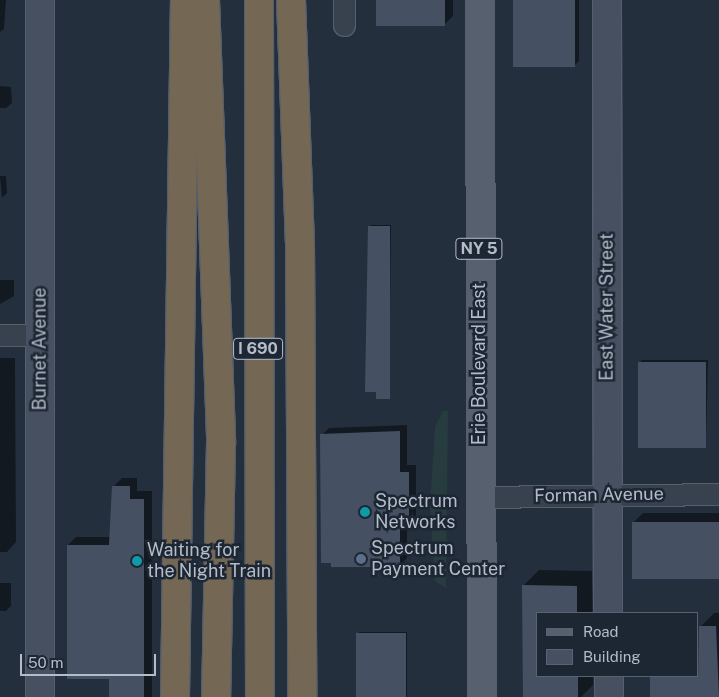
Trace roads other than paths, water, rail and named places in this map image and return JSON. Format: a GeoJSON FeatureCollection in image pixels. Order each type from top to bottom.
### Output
{"type":"FeatureCollection","features":[{"type":"Feature","properties":{"kind":"highway"},"geometry":{"type":"LineString","coordinates":[[175,697],[185,0]]}},
{"type":"Feature","properties":{"kind":"highway"},"geometry":{"type":"LineString","coordinates":[[205,0],[221,443],[216,697]]}},
{"type":"Feature","properties":{"kind":"highway","name":"I 690"},"geometry":{"type":"LineString","coordinates":[[259,0],[260,697]]}},
{"type":"Feature","properties":{"kind":"highway"},"geometry":{"type":"LineString","coordinates":[[290,0],[300,243],[302,697]]}},
{"type":"Feature","properties":{"kind":"main road","name":"Erie Boulevard East"},"geometry":{"type":"LineString","coordinates":[[480,0],[479,497],[482,697]]}},
{"type":"Feature","properties":{"kind":"street","name":"Burnet Avenue"},"geometry":{"type":"LineString","coordinates":[[40,0],[40,697]]}},
{"type":"Feature","properties":{"kind":"street"},"geometry":{"type":"LineString","coordinates":[[344,0],[344,25]]}},
{"type":"Feature","properties":{"kind":"street","name":"East Water Street"},"geometry":{"type":"LineString","coordinates":[[607,0],[608,612]]}},
{"type":"Feature","properties":{"kind":"street"},"geometry":{"type":"LineString","coordinates":[[0,335],[40,335]]}},
{"type":"Feature","properties":{"kind":"street","name":"Forman Avenue"},"geometry":{"type":"LineString","coordinates":[[479,497],[719,494]]}},
{"type":"Feature","properties":{"kind":"street"},"geometry":{"type":"LineString","coordinates":[[609,677],[609,697]]}},
{"type":"Feature","properties":{"kind":"place","name":"Spectrum Networks"},"geometry":{"type":"Point","coordinates":[365,512]}},
{"type":"Feature","properties":{"kind":"place","name":"Spectrum Payment Center"},"geometry":{"type":"Point","coordinates":[361,559]}},
{"type":"Feature","properties":{"kind":"place","name":"Waiting for the Night Train"},"geometry":{"type":"Point","coordinates":[137,561]}}]}
